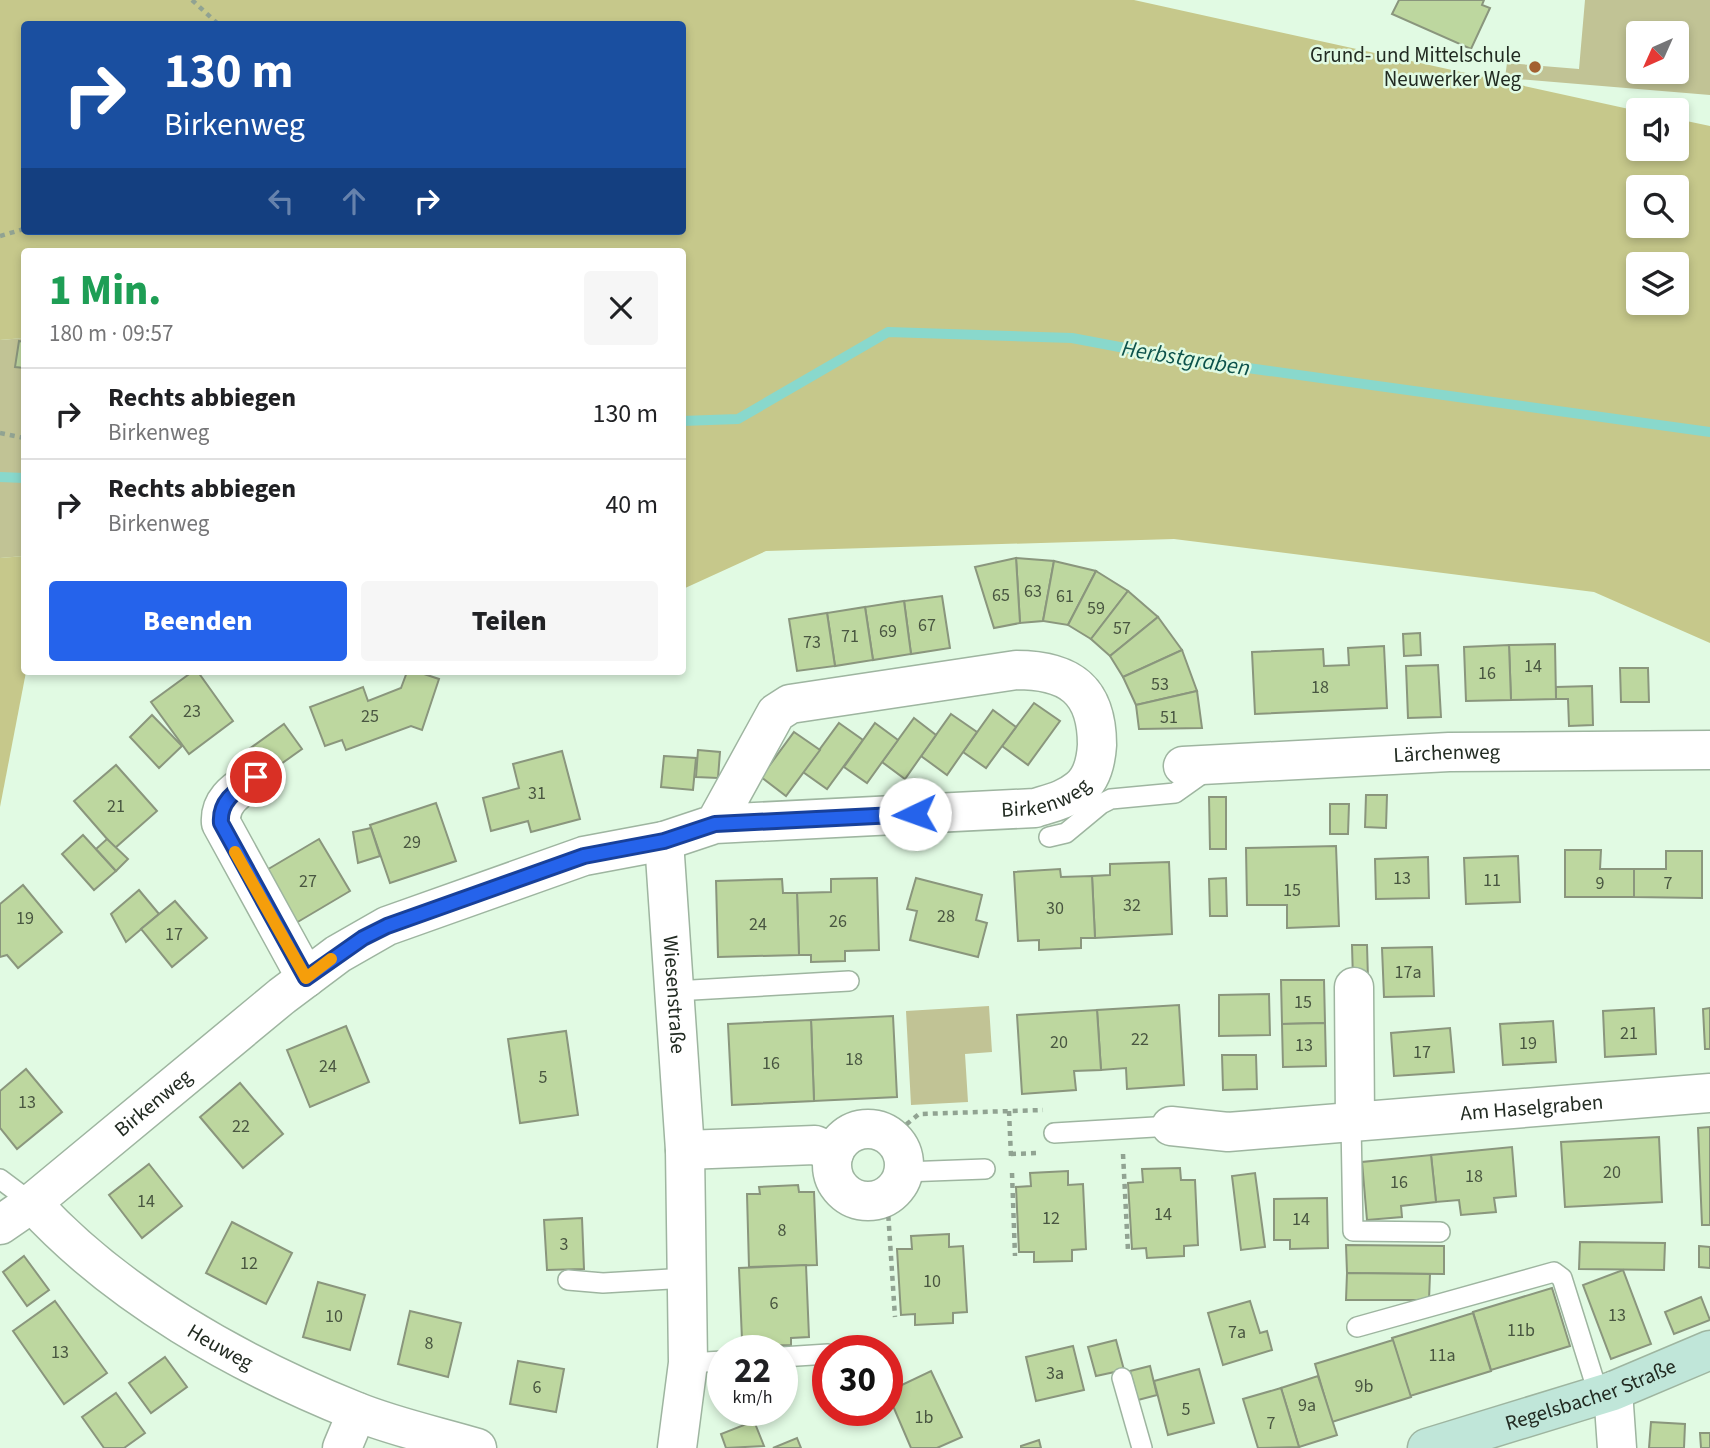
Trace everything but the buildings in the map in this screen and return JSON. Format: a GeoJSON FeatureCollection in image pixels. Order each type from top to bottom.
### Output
{"type":"FeatureCollection","features":[{"type":"Feature","properties":{"kind":"street","name":"Birkenweg"},"geometry":{"type":"LineString","coordinates":[[0,1225],[32,1203],[306,978],[363,938],[387,926],[584,856],[664,841],[715,824],[1035,807],[1066,798],[1090,777],[1097,751],[1097,724],[1090,701],[1078,688],[1065,678],[1042,670],[1016,670],[790,705],[776,713],[715,824]]}},
{"type":"Feature","properties":{"kind":"street","name":"Lärchenweg"},"geometry":{"type":"LineString","coordinates":[[1199,765],[1449,752],[1710,750]]}},
{"type":"Feature","properties":{"kind":"street"},"geometry":{"type":"LineString","coordinates":[[256,777],[228,798],[221,810],[221,823],[306,978]]}},
{"type":"Feature","properties":{"kind":"street","name":"Wiesenstraße"},"geometry":{"type":"LineString","coordinates":[[664,841],[685,1150],[687,1278],[706,1362],[677,1448]]}},
{"type":"Feature","properties":{"kind":"street"},"geometry":{"type":"LineString","coordinates":[[1353,1123],[1354,987]]}},
{"type":"Feature","properties":{"kind":"street","name":"Am Haselgraben"},"geometry":{"type":"LineString","coordinates":[[1171,1126],[1228,1132],[1710,1093]]}},
{"type":"Feature","properties":{"kind":"street"},"geometry":{"type":"LineString","coordinates":[[873,1128],[882,1131],[898,1144],[904,1162],[895,1184],[868,1201],[849,1196],[836,1182],[832,1163],[838,1144],[853,1131],[873,1128]]}},
{"type":"Feature","properties":{"kind":"street"},"geometry":{"type":"LineString","coordinates":[[685,1150],[815,1145],[834,1153]]}},
{"type":"Feature","properties":{"kind":"street","name":"Heuweg"},"geometry":{"type":"LineString","coordinates":[[32,1203],[65,1239],[139,1295],[268,1370],[357,1412],[477,1448]]}},
{"type":"Feature","properties":{"kind":"street","name":"Regelsbacher Straße"},"geometry":{"type":"LineString","coordinates":[[1427,1448],[1606,1394],[1710,1350]]}},
{"type":"Feature","properties":{"kind":"street"},"geometry":{"type":"LineString","coordinates":[[1606,1394],[1617,1448]]}},
{"type":"Feature","properties":{"kind":"street"},"geometry":{"type":"LineString","coordinates":[[342,1448],[357,1412]]}},
{"type":"Feature","properties":{"kind":"lane"},"geometry":{"type":"LineString","coordinates":[[1049,837],[1066,833],[1111,799],[1175,793],[1199,765]]}},
{"type":"Feature","properties":{"kind":"lane"},"geometry":{"type":"LineString","coordinates":[[674,991],[849,981]]}},
{"type":"Feature","properties":{"kind":"lane"},"geometry":{"type":"LineString","coordinates":[[1353,1123],[1353,1231],[1440,1232]]}},
{"type":"Feature","properties":{"kind":"lane"},"geometry":{"type":"LineString","coordinates":[[1054,1133],[1171,1126]]}},
{"type":"Feature","properties":{"kind":"lane"},"geometry":{"type":"LineString","coordinates":[[895,1184],[985,1169]]}},
{"type":"Feature","properties":{"kind":"lane","name":"Heuweg"},"geometry":{"type":"LineString","coordinates":[[0,1179],[32,1203]]}},
{"type":"Feature","properties":{"kind":"lane"},"geometry":{"type":"LineString","coordinates":[[1357,1327],[1554,1272],[1562,1278],[1606,1394]]}},
{"type":"Feature","properties":{"kind":"lane"},"geometry":{"type":"LineString","coordinates":[[568,1280],[603,1283],[687,1278]]}},
{"type":"Feature","properties":{"kind":"lane"},"geometry":{"type":"LineString","coordinates":[[1122,1378],[1142,1448]]}},
{"type":"Feature","properties":{"kind":"path"},"geometry":{"type":"LineString","coordinates":[[192,0],[215,21]]}},
{"type":"Feature","properties":{"kind":"path"},"geometry":{"type":"LineString","coordinates":[[0,236],[21,230]]}},
{"type":"Feature","properties":{"kind":"path"},"geometry":{"type":"LineString","coordinates":[[0,433],[21,437]]}},
{"type":"Feature","properties":{"kind":"path"},"geometry":{"type":"LineString","coordinates":[[1009,1111],[1015,1256]]}},
{"type":"Feature","properties":{"kind":"path"},"geometry":{"type":"LineString","coordinates":[[1123,1150],[1128,1251]]}},
{"type":"Feature","properties":{"kind":"path"},"geometry":{"type":"LineString","coordinates":[[895,1184],[895,1317]]}},
{"type":"Feature","properties":{"kind":"green space"},"geometry":{"type":"Polygon","coordinates":[[[0,0],[1134,0],[1626,108],[1626,161],[1689,161],[1689,122],[1710,126],[1710,643],[1594,592],[1174,539],[766,551],[686,588],[686,248],[21,248],[21,338],[0,340],[0,0]]]}},
{"type":"Feature","properties":{"kind":"green space"},"geometry":{"type":"Polygon","coordinates":[[[1585,0],[1710,0],[1710,95],[1505,78],[1507,63],[1579,69],[1585,0]]]}},
{"type":"Feature","properties":{"kind":"green space"},"geometry":{"type":"Polygon","coordinates":[[[21,338],[21,556],[0,558],[0,340],[21,338]]]}},
{"type":"Feature","properties":{"kind":"green space"},"geometry":{"type":"Polygon","coordinates":[[[21,556],[21,675],[25,675],[0,807],[0,558],[21,556]]]}},
{"type":"Feature","properties":{"kind":"green space"},"geometry":{"type":"Polygon","coordinates":[[[989,1006],[992,1052],[965,1054],[968,1102],[911,1105],[906,1011],[989,1006]]]}},
{"type":"Feature","properties":{"kind":"waterway","name":"Herbstgraben"},"geometry":{"type":"LineString","coordinates":[[686,421],[738,419],[888,332],[1072,338],[1183,359],[1710,432]]}},
{"type":"Feature","properties":{"kind":"waterway","name":"Herbstgraben"},"geometry":{"type":"LineString","coordinates":[[0,477],[21,478]]}},
{"type":"Feature","properties":{"kind":"slow traffic"},"geometry":{"type":"LineString","coordinates":[[235,852],[306,978],[331,959]]}},
{"type":"Feature","properties":{"kind":"place","name":"Grund- und Mittelschule Neuwerker Weg"},"geometry":{"type":"Point","coordinates":[1535,67]}},
{"type":"Feature","properties":{"kind":"route"},"geometry":{"type":"LineString","coordinates":[[256,777],[233,793],[223,804],[221,823],[306,978],[338,954],[387,926],[584,856],[664,841],[715,824],[915,814]]}}]}
